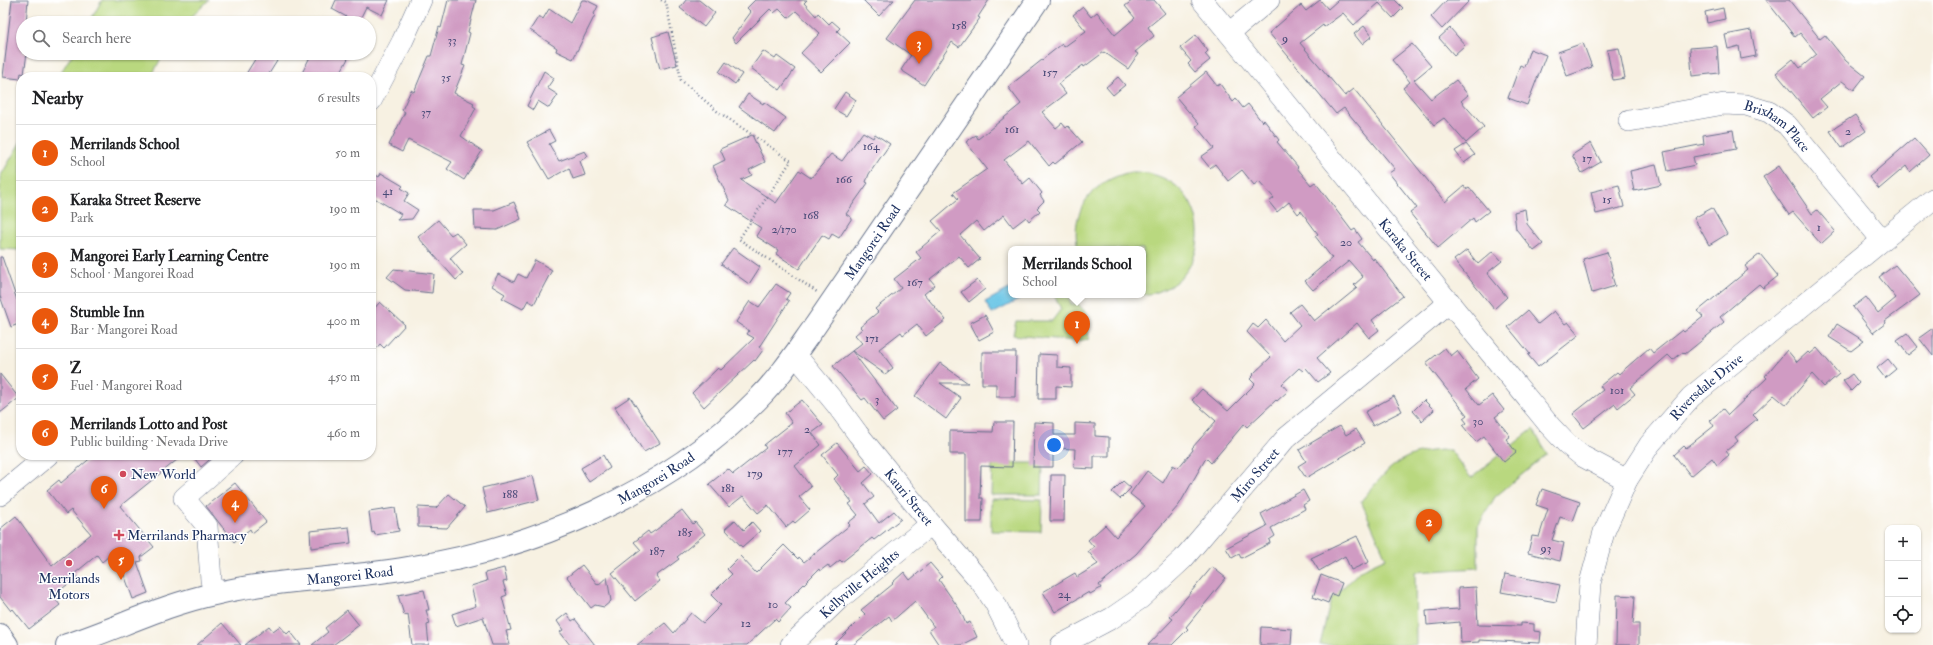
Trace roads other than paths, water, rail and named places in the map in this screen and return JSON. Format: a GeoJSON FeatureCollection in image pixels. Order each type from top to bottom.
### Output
{"type":"FeatureCollection","features":[{"type":"Feature","properties":{"kind":"main road","name":"Mangorei Road"},"geometry":{"type":"LineString","coordinates":[[67,645],[156,612],[214,594],[280,583],[377,573],[428,565],[479,553],[577,521],[651,483],[717,436],[758,399],[793,356],[1038,0]]}},
{"type":"Feature","properties":{"kind":"main road"},"geometry":{"type":"LineString","coordinates":[[0,635],[7,645]]}},
{"type":"Feature","properties":{"kind":"street"},"geometry":{"type":"LineString","coordinates":[[376,91],[402,42],[421,0]]}},
{"type":"Feature","properties":{"kind":"street","name":"Karaka Street"},"geometry":{"type":"LineString","coordinates":[[1202,0],[1550,426],[1567,444],[1582,456],[1626,480]]}},
{"type":"Feature","properties":{"kind":"street"},"geometry":{"type":"LineString","coordinates":[[1229,33],[1269,0]]}},
{"type":"Feature","properties":{"kind":"street","name":"Brixham Place"},"geometry":{"type":"LineString","coordinates":[[1629,121],[1724,104],[1746,104],[1769,112],[1787,125],[1882,240]]}},
{"type":"Feature","properties":{"kind":"street","name":"Riversdale Drive"},"geometry":{"type":"LineString","coordinates":[[1586,645],[1587,604],[1595,561],[1604,532],[1626,480],[1650,444],[1691,397],[1933,199]]}},
{"type":"Feature","properties":{"kind":"street","name":"Miro Street"},"geometry":{"type":"LineString","coordinates":[[1061,645],[1107,621],[1141,598],[1183,559],[1286,438],[1450,302]]}},
{"type":"Feature","properties":{"kind":"street","name":"Kauri Street"},"geometry":{"type":"LineString","coordinates":[[793,356],[803,364],[931,524],[981,582],[995,603],[1016,645]]}},
{"type":"Feature","properties":{"kind":"street"},"geometry":{"type":"LineString","coordinates":[[0,495],[42,460]]}},
{"type":"Feature","properties":{"kind":"street"},"geometry":{"type":"LineString","coordinates":[[214,594],[211,580],[207,526],[184,498],[227,460]]}},
{"type":"Feature","properties":{"kind":"street","name":"Kellyville Heights"},"geometry":{"type":"LineString","coordinates":[[790,645],[838,600],[931,524]]}},
{"type":"Feature","properties":{"kind":"water"},"geometry":{"type":"Polygon","coordinates":[[[1008,290],[1008,298],[1022,298],[992,314],[985,302],[1008,290]]]}},
{"type":"Feature","properties":{"kind":"place","name":"Mangorei Early Learning Centre"},"geometry":{"type":"Point","coordinates":[919,64]}},
{"type":"Feature","properties":{"kind":"place","name":"Merrilands School"},"geometry":{"type":"Point","coordinates":[1077,344]}},
{"type":"Feature","properties":{"kind":"place","name":"New World"},"geometry":{"type":"Point","coordinates":[123,474]}},
{"type":"Feature","properties":{"kind":"place","name":"Merrilands Lotto and Post"},"geometry":{"type":"Point","coordinates":[104,509]}},
{"type":"Feature","properties":{"kind":"place","name":"Stumble Inn"},"geometry":{"type":"Point","coordinates":[235,523]}},
{"type":"Feature","properties":{"kind":"place","name":"Merrilands Pharmacy"},"geometry":{"type":"Point","coordinates":[119,535]}},
{"type":"Feature","properties":{"kind":"place","name":"Karaka Street Reserve"},"geometry":{"type":"Point","coordinates":[1429,542]}},
{"type":"Feature","properties":{"kind":"place","name":"Merrilands Motors"},"geometry":{"type":"Point","coordinates":[69,563]}},
{"type":"Feature","properties":{"kind":"place","name":"Z"},"geometry":{"type":"Point","coordinates":[121,580]}}]}
